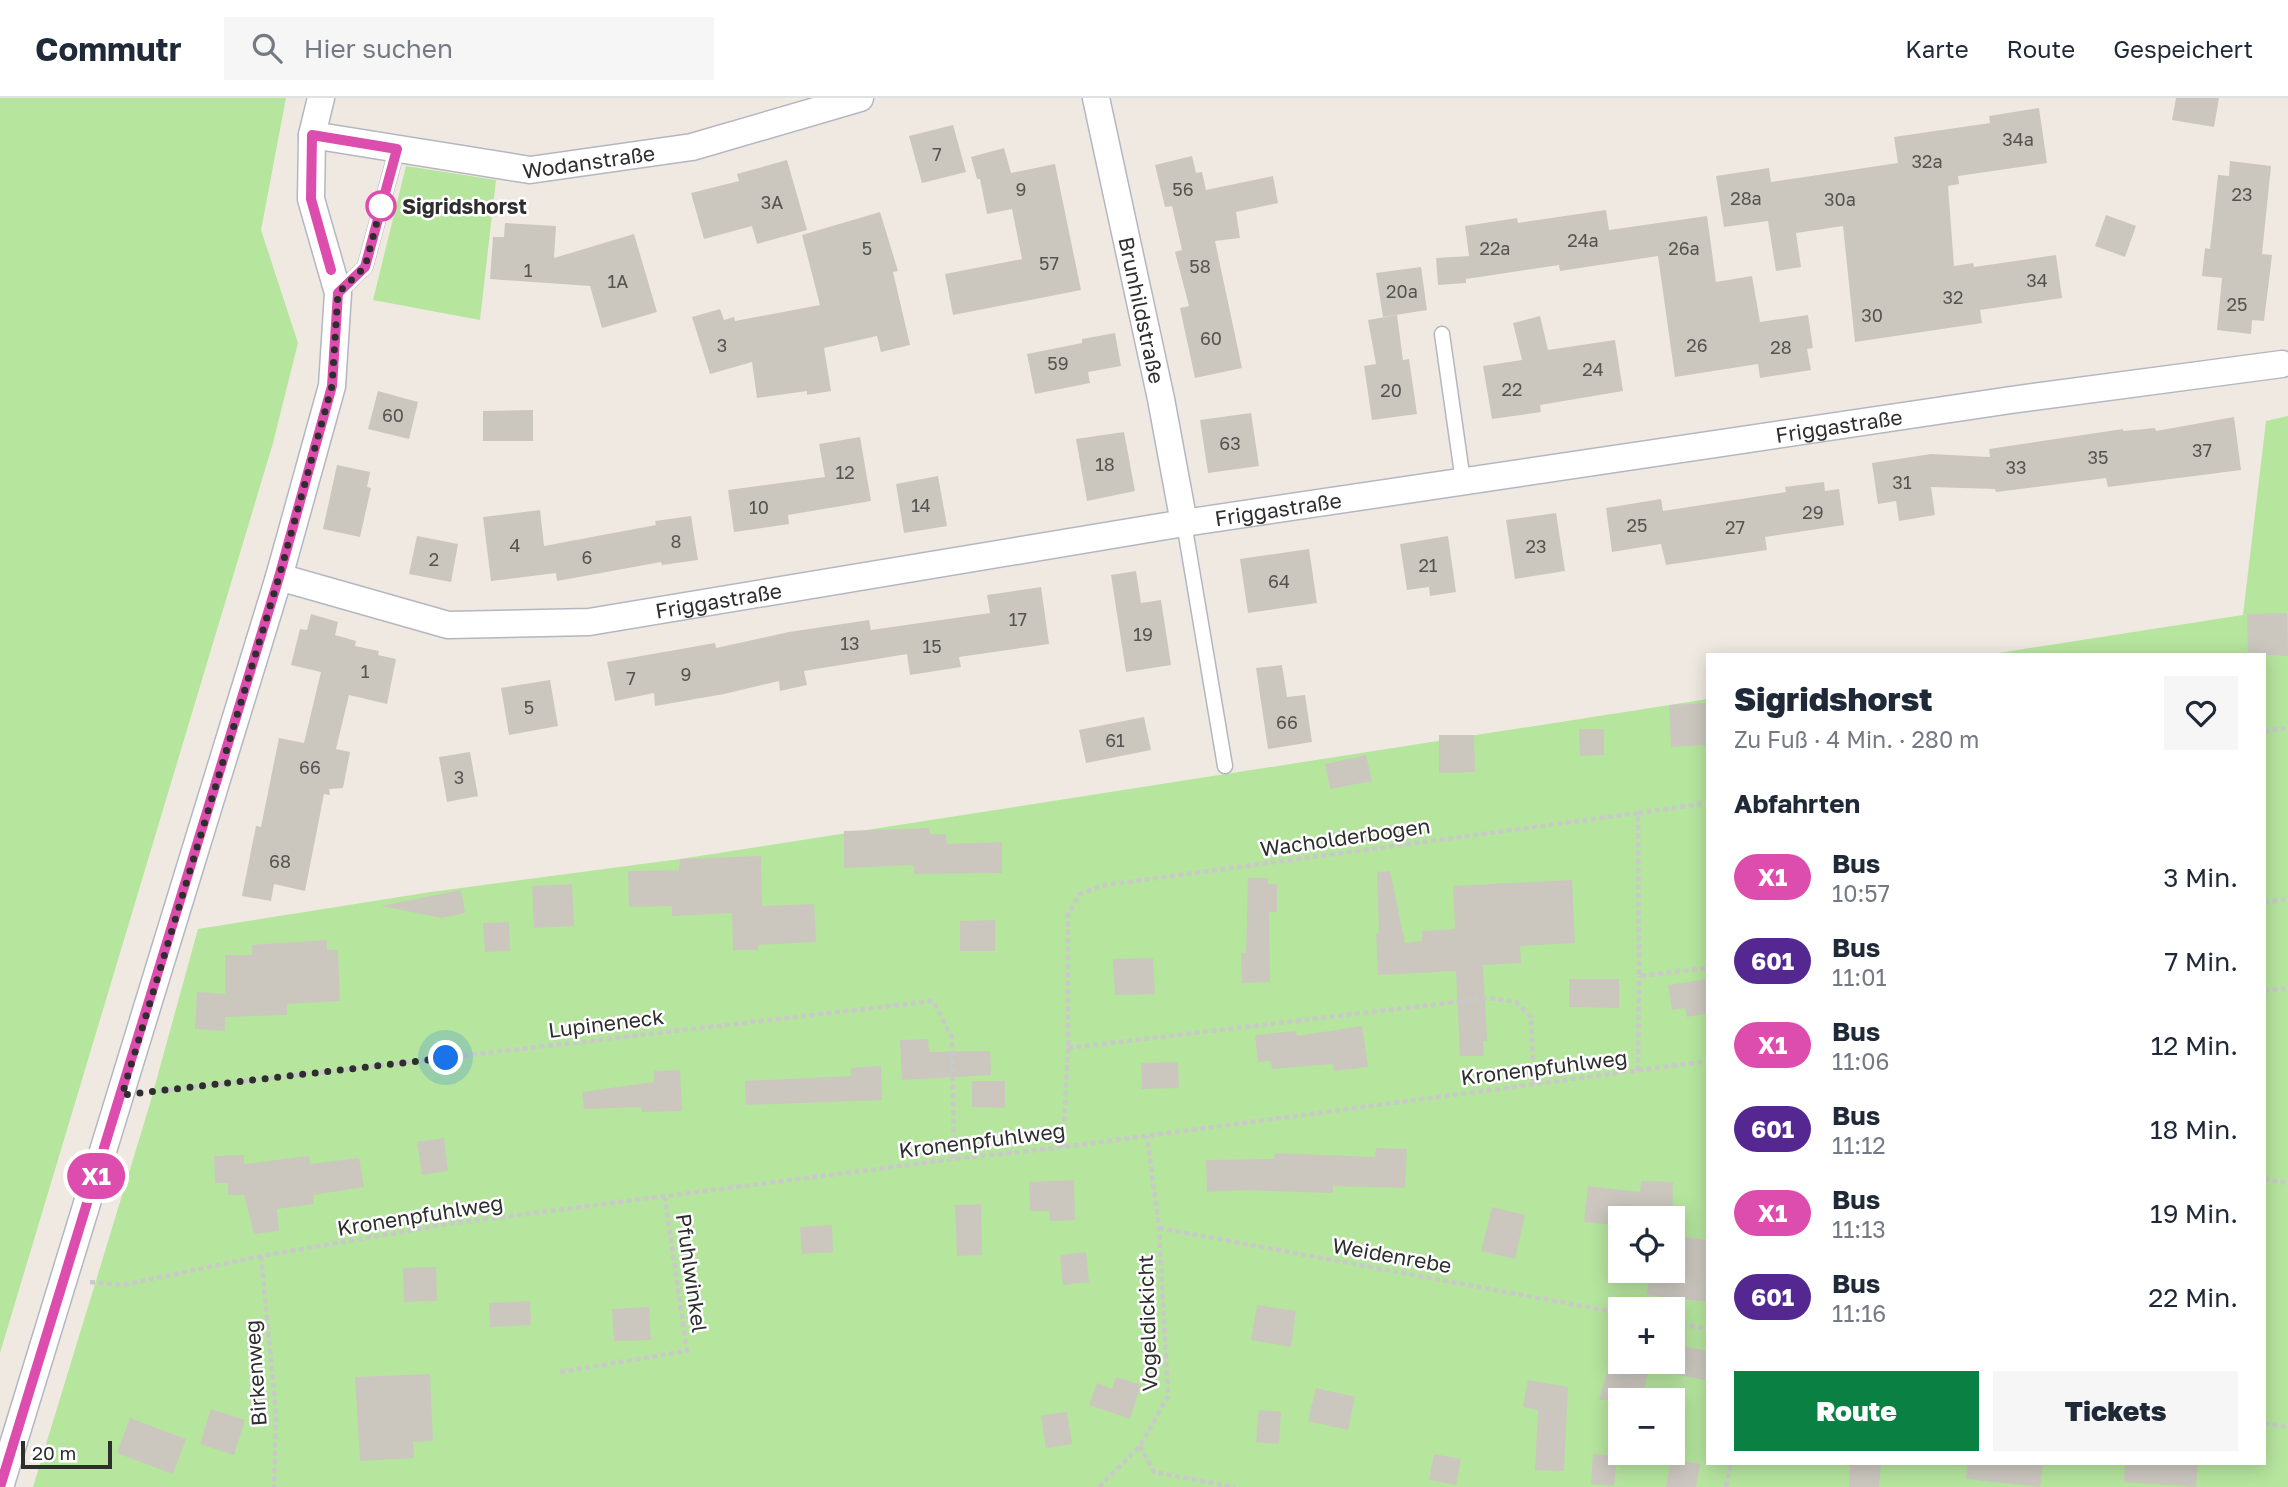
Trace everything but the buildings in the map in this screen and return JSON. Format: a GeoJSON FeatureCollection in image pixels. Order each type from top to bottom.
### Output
{"type":"FeatureCollection","features":[{"type":"Feature","properties":{"kind":"street"},"geometry":{"type":"LineString","coordinates":[[0,1487],[279,577],[332,386],[338,293],[311,199],[312,135],[321,98]]}},
{"type":"Feature","properties":{"kind":"street","name":"Wodanstraße"},"geometry":{"type":"LineString","coordinates":[[312,135],[530,170],[692,148],[860,98]]}},
{"type":"Feature","properties":{"kind":"street","name":"Brunhildstraße"},"geometry":{"type":"LineString","coordinates":[[1096,98],[1161,399],[1184,523]]}},
{"type":"Feature","properties":{"kind":"street","name":"Friggastraße"},"geometry":{"type":"LineString","coordinates":[[279,577],[448,625],[589,622],[1184,523],[2011,400],[2282,364]]}},
{"type":"Feature","properties":{"kind":"lane"},"geometry":{"type":"LineString","coordinates":[[338,293],[365,267],[397,149]]}},
{"type":"Feature","properties":{"kind":"lane"},"geometry":{"type":"LineString","coordinates":[[1442,334],[1463,481]]}},
{"type":"Feature","properties":{"kind":"lane"},"geometry":{"type":"LineString","coordinates":[[1184,523],[1225,766]]}},
{"type":"Feature","properties":{"kind":"path"},"geometry":{"type":"LineString","coordinates":[[2266,731],[2288,728]]}},
{"type":"Feature","properties":{"kind":"path"},"geometry":{"type":"LineString","coordinates":[[1638,1071],[1638,813],[1706,803]]}},
{"type":"Feature","properties":{"kind":"path","name":"Wacholderbogen"},"geometry":{"type":"LineString","coordinates":[[1063,1147],[1068,1048],[1068,914],[1080,894],[1105,886],[1638,813]]}},
{"type":"Feature","properties":{"kind":"path"},"geometry":{"type":"LineString","coordinates":[[2266,902],[2288,899]]}},
{"type":"Feature","properties":{"kind":"path"},"geometry":{"type":"LineString","coordinates":[[1639,976],[1706,968]]}},
{"type":"Feature","properties":{"kind":"path"},"geometry":{"type":"LineString","coordinates":[[2266,991],[2288,988]]}},
{"type":"Feature","properties":{"kind":"path"},"geometry":{"type":"LineString","coordinates":[[1068,1048],[1489,998],[1516,1003],[1531,1017],[1534,1084]]}},
{"type":"Feature","properties":{"kind":"path","name":"Lupineneck"},"geometry":{"type":"LineString","coordinates":[[122,1095],[933,1002],[952,1038],[954,1158]]}},
{"type":"Feature","properties":{"kind":"path","name":"Kronenpfuhlweg"},"geometry":{"type":"LineString","coordinates":[[64,1280],[123,1285],[261,1256],[449,1224],[665,1198],[954,1158],[1063,1147],[1706,1061]]}},
{"type":"Feature","properties":{"kind":"path","name":"Vogeldickicht"},"geometry":{"type":"LineString","coordinates":[[1099,1487],[1140,1446],[1168,1396],[1159,1228],[1147,1136]]}},
{"type":"Feature","properties":{"kind":"path"},"geometry":{"type":"LineString","coordinates":[[2266,1179],[2288,1183]]}},
{"type":"Feature","properties":{"kind":"path","name":"Pfuhlwinkel"},"geometry":{"type":"LineString","coordinates":[[560,1372],[687,1351],[665,1198]]}},
{"type":"Feature","properties":{"kind":"path","name":"Weidenrebe"},"geometry":{"type":"LineString","coordinates":[[1159,1228],[1608,1311]]}},
{"type":"Feature","properties":{"kind":"path","name":"Birkenweg"},"geometry":{"type":"LineString","coordinates":[[261,1256],[276,1414],[274,1487]]}},
{"type":"Feature","properties":{"kind":"path"},"geometry":{"type":"LineString","coordinates":[[1685,1325],[1706,1329]]}},
{"type":"Feature","properties":{"kind":"path"},"geometry":{"type":"LineString","coordinates":[[2266,1423],[2288,1427]]}},
{"type":"Feature","properties":{"kind":"path"},"geometry":{"type":"LineString","coordinates":[[1140,1446],[1154,1472],[1235,1487]]}},
{"type":"Feature","properties":{"kind":"path"},"geometry":{"type":"LineString","coordinates":[[1726,1487],[1731,1465]]}},
{"type":"Feature","properties":{"kind":"green space"},"geometry":{"type":"Polygon","coordinates":[[[0,98],[286,98],[261,230],[298,343],[273,443],[0,1353],[0,98]]]}},
{"type":"Feature","properties":{"kind":"green space"},"geometry":{"type":"Polygon","coordinates":[[[406,166],[496,180],[480,320],[373,300],[406,166]]]}},
{"type":"Feature","properties":{"kind":"green space"},"geometry":{"type":"Polygon","coordinates":[[[2288,416],[2288,1487],[33,1487],[149,1107],[198,929],[431,892],[680,859],[1706,699],[1706,1465],[2266,1465],[2266,653],[1998,653],[2243,615],[2266,421],[2288,416]]]}},
{"type":"Feature","properties":{"kind":"bus line","name":"X1"},"geometry":{"type":"LineString","coordinates":[[0,1487],[279,577],[332,386],[338,293],[365,267],[397,149],[312,135],[311,199],[331,270]]}},
{"type":"Feature","properties":{"kind":"place","name":"Sigridshorst"},"geometry":{"type":"Point","coordinates":[381,206]}},
{"type":"Feature","properties":{"kind":"route"},"geometry":{"type":"LineString","coordinates":[[381,206],[382,203],[365,267],[338,293],[332,386],[279,577],[122,1095],[446,1058]]}}]}
